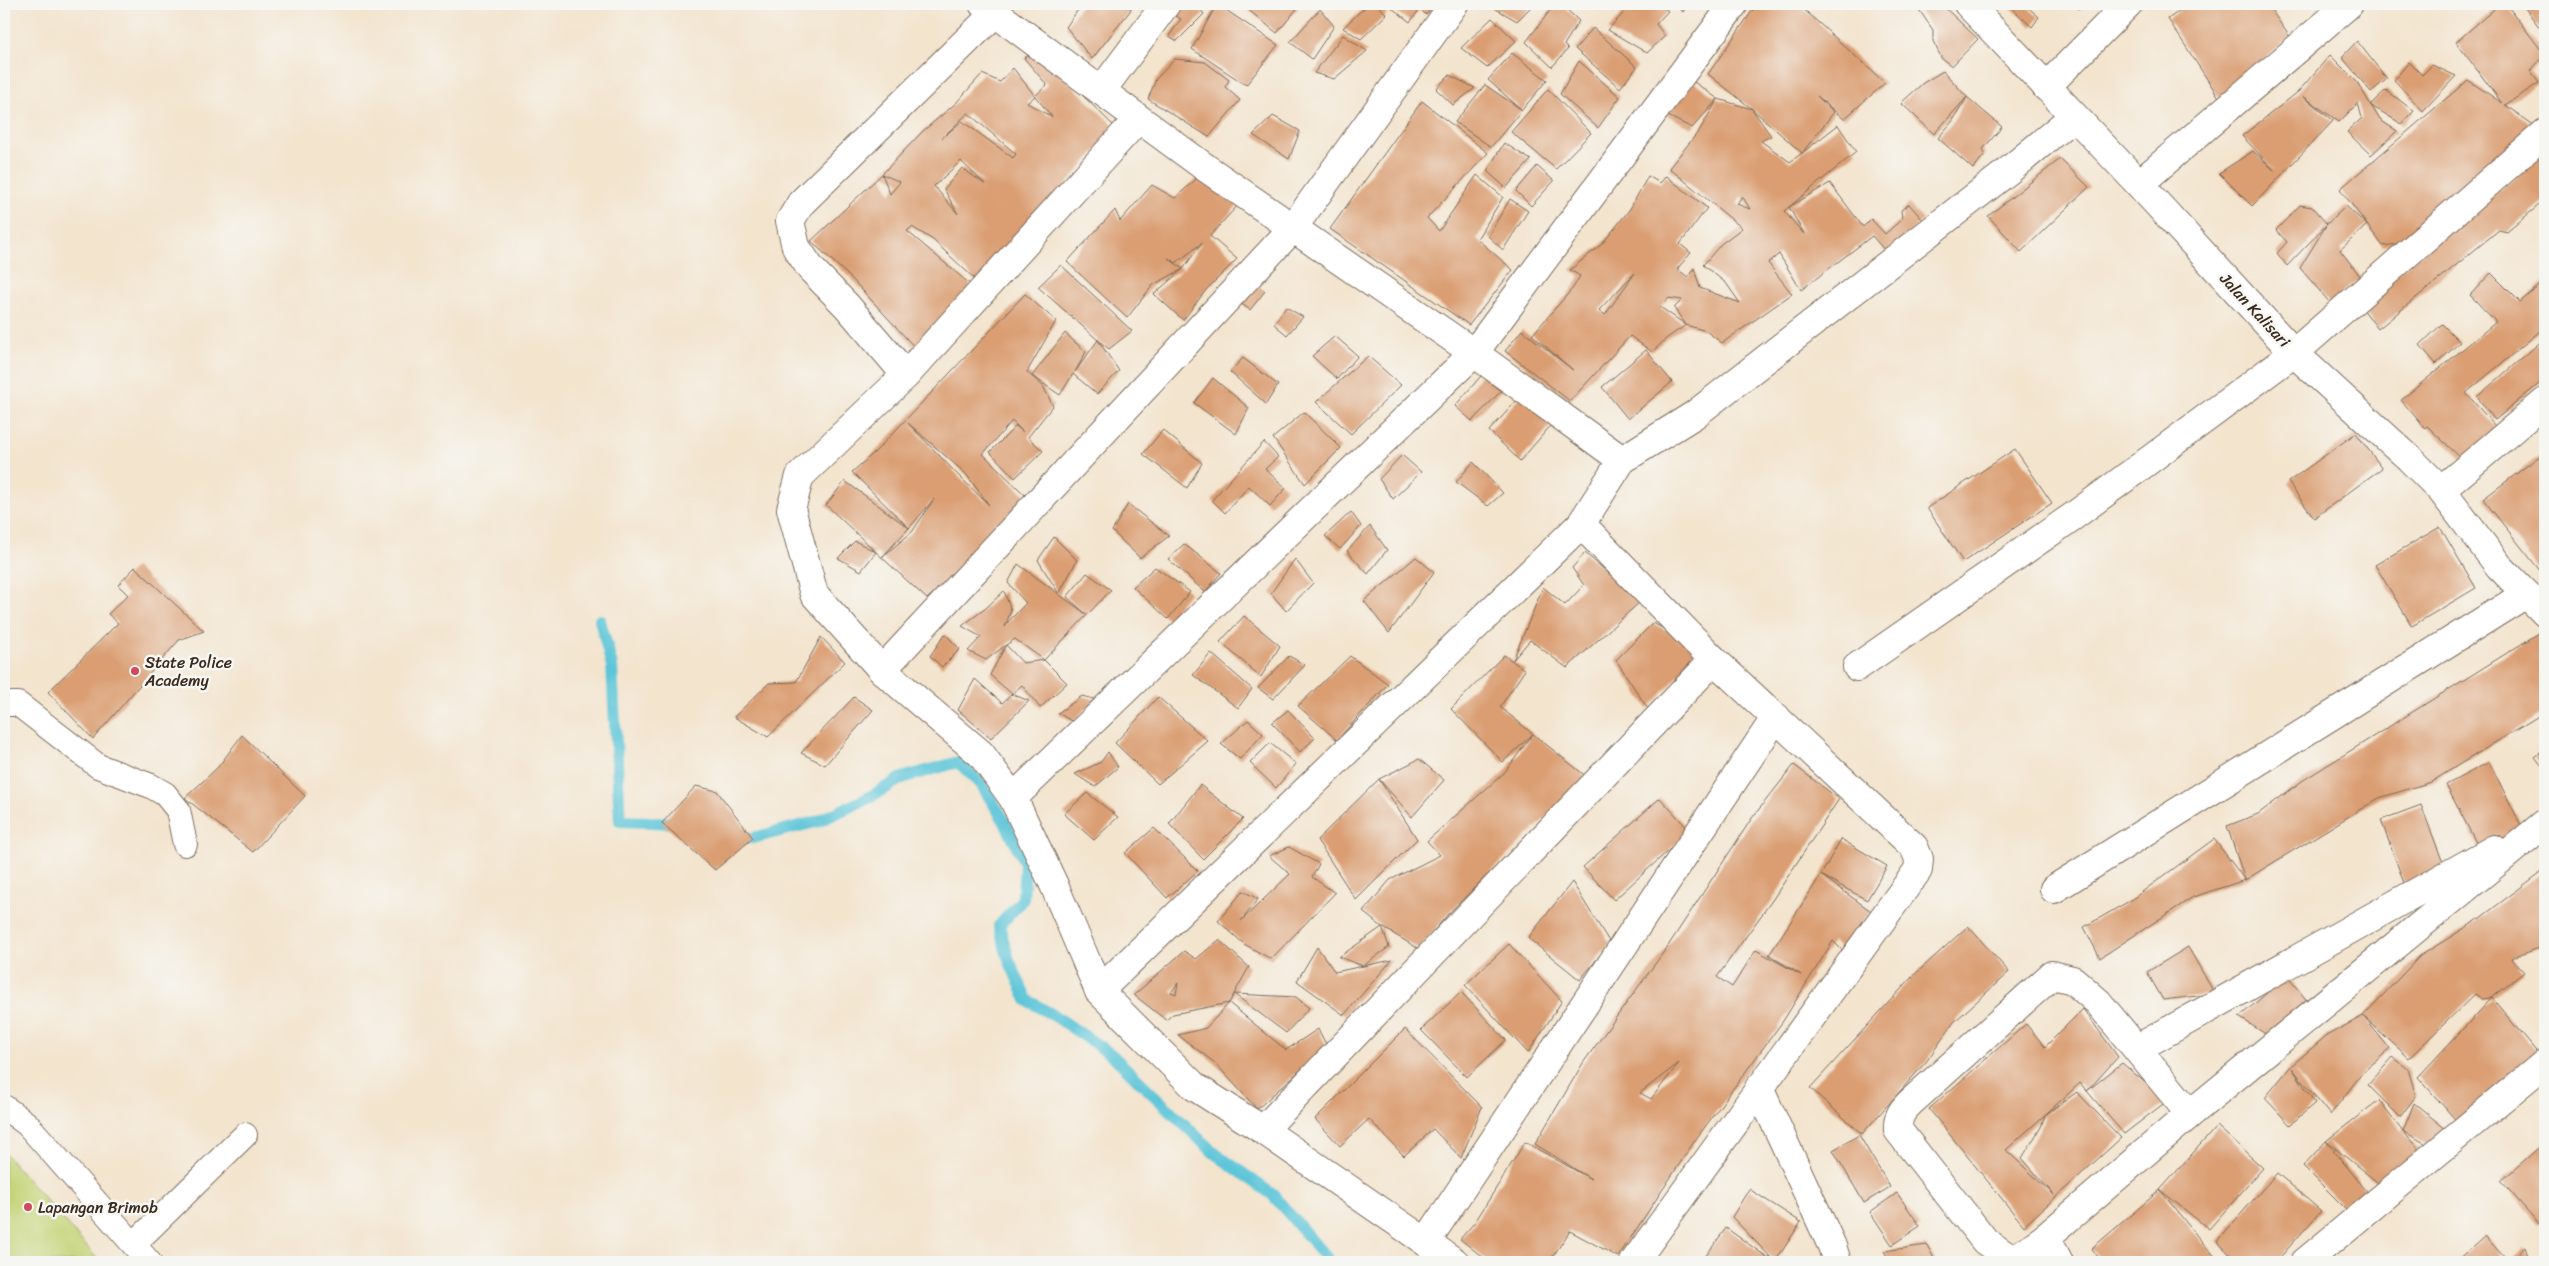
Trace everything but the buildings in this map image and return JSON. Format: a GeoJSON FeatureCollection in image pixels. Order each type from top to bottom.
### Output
{"type":"FeatureCollection","features":[{"type":"Feature","properties":{"kind":"street"},"geometry":{"type":"LineString","coordinates":[[1101,91],[1166,4]]}},
{"type":"Feature","properties":{"kind":"street"},"geometry":{"type":"LineString","coordinates":[[882,670],[1292,228],[1454,4]]}},
{"type":"Feature","properties":{"kind":"street"},"geometry":{"type":"LineString","coordinates":[[1013,798],[1474,353],[1734,4]]}},
{"type":"Feature","properties":{"kind":"street","name":"Jalan Kalisari"},"geometry":{"type":"LineString","coordinates":[[1968,4],[2139,184],[2294,353],[2362,413],[2441,490],[2499,566],[2545,613]]}},
{"type":"Feature","properties":{"kind":"street"},"geometry":{"type":"LineString","coordinates":[[2046,87],[2128,4]]}},
{"type":"Feature","properties":{"kind":"street"},"geometry":{"type":"LineString","coordinates":[[2139,184],[2349,4]]}},
{"type":"Feature","properties":{"kind":"street"},"geometry":{"type":"LineString","coordinates":[[906,375],[847,306],[811,269],[796,247],[790,221],[801,203],[989,8],[1138,119],[1474,353],[1622,460]]}},
{"type":"Feature","properties":{"kind":"street"},"geometry":{"type":"LineString","coordinates":[[1100,990],[1581,524],[1622,460],[1694,415],[2007,172],[2074,116]]}},
{"type":"Feature","properties":{"kind":"street"},"geometry":{"type":"LineString","coordinates":[[1138,119],[906,375],[800,476],[790,508],[814,594],[882,670],[981,754],[1013,798],[1100,990],[1195,1087],[1262,1130],[1455,1262]]}},
{"type":"Feature","properties":{"kind":"street"},"geometry":{"type":"LineString","coordinates":[[1856,667],[2076,515],[2294,353],[2545,133]]}},
{"type":"Feature","properties":{"kind":"street"},"geometry":{"type":"LineString","coordinates":[[2441,490],[2545,402]]}},
{"type":"Feature","properties":{"kind":"street"},"geometry":{"type":"LineString","coordinates":[[1581,524],[1714,660],[1914,847],[1919,859],[1918,870],[1634,1262]]}},
{"type":"Feature","properties":{"kind":"street"},"geometry":{"type":"LineString","coordinates":[[2054,889],[2526,594]]}},
{"type":"Feature","properties":{"kind":"street"},"geometry":{"type":"LineString","coordinates":[[1262,1130],[1714,660]]}},
{"type":"Feature","properties":{"kind":"street"},"geometry":{"type":"LineString","coordinates":[[1426,1242],[1776,717]]}},
{"type":"Feature","properties":{"kind":"street"},"geometry":{"type":"LineString","coordinates":[[2138,1048],[2545,822]]}},
{"type":"Feature","properties":{"kind":"street"},"geometry":{"type":"LineString","coordinates":[[2190,1114],[2138,1048],[2098,1002],[2073,980],[2052,976],[1904,1109],[1898,1121],[1898,1130],[1992,1248],[2009,1258],[2022,1254],[2046,1237],[2190,1114],[2545,822]]}},
{"type":"Feature","properties":{"kind":"street"},"geometry":{"type":"LineString","coordinates":[[2305,1262],[2545,1063]]}},
{"type":"Feature","properties":{"kind":"street"},"geometry":{"type":"LineString","coordinates":[[1759,1088],[1832,1246],[1837,1262]]}},
{"type":"Feature","properties":{"kind":"street"},"geometry":{"type":"LineString","coordinates":[[2046,1237],[2058,1262]]}},
{"type":"Feature","properties":{"kind":"lane"},"geometry":{"type":"LineString","coordinates":[[4,704],[18,704],[98,766],[151,786],[165,794],[178,810],[185,844]]}},
{"type":"Feature","properties":{"kind":"lane"},"geometry":{"type":"LineString","coordinates":[[4,1107],[27,1124],[149,1262]]}},
{"type":"Feature","properties":{"kind":"lane"},"geometry":{"type":"LineString","coordinates":[[134,1244],[245,1135]]}},
{"type":"Feature","properties":{"kind":"green space","name":"Lapangan Brimob"},"geometry":{"type":"Polygon","coordinates":[[[4,1152],[100,1262],[4,1262],[4,1152]]]}},
{"type":"Feature","properties":{"kind":"waterway"},"geometry":{"type":"LineString","coordinates":[[600,620],[612,666],[620,821],[678,823]]}},
{"type":"Feature","properties":{"kind":"waterway"},"geometry":{"type":"LineString","coordinates":[[736,838],[753,838],[819,821],[868,798],[902,778],[958,762],[981,784],[1005,822],[1025,863],[1023,899],[999,926],[1009,960],[1027,1000],[1058,1018],[1112,1055],[1213,1152],[1273,1195],[1330,1262]]}},
{"type":"Feature","properties":{"kind":"place","name":"State Police Academy"},"geometry":{"type":"Point","coordinates":[135,671]}},
{"type":"Feature","properties":{"kind":"place","name":"Lapangan Brimob"},"geometry":{"type":"Point","coordinates":[28,1207]}}]}
